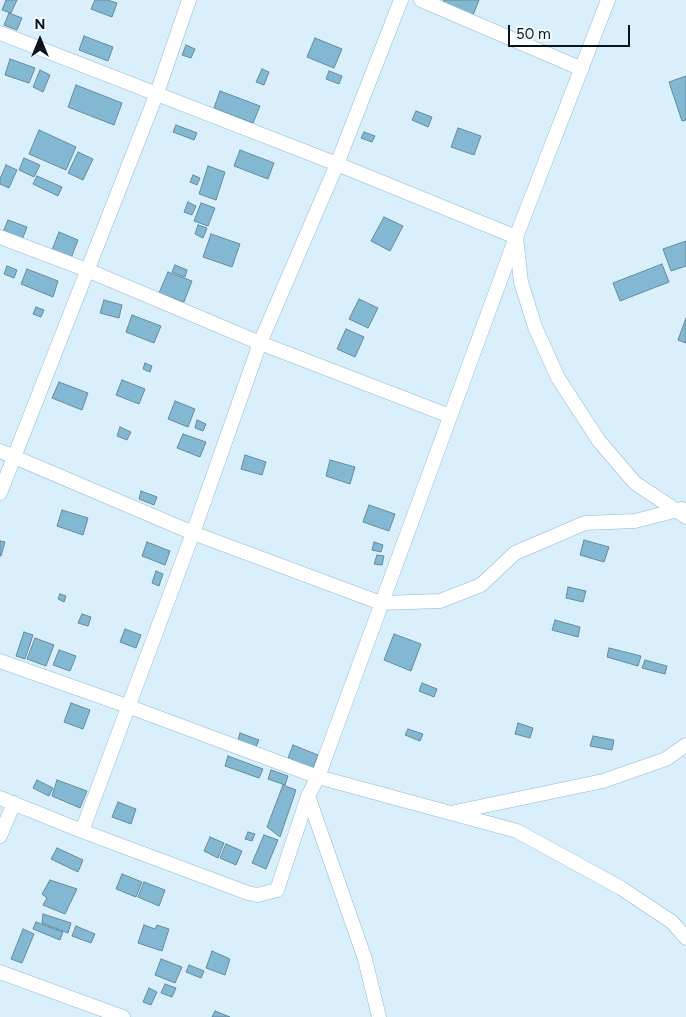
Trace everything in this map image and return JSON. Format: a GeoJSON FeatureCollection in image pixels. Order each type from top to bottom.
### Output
{"type":"FeatureCollection","features":[{"type":"Feature","properties":{"kind":"street"},"geometry":{"type":"LineString","coordinates":[[0,493],[157,94],[189,0]]}},
{"type":"Feature","properties":{"kind":"street"},"geometry":{"type":"LineString","coordinates":[[82,831],[194,533],[260,343],[337,164],[400,0]]}},
{"type":"Feature","properties":{"kind":"street"},"geometry":{"type":"LineString","coordinates":[[421,0],[582,69]]}},
{"type":"Feature","properties":{"kind":"street"},"geometry":{"type":"LineString","coordinates":[[0,798],[248,893],[257,895],[277,890],[308,796],[318,777],[516,237],[608,0]]}},
{"type":"Feature","properties":{"kind":"street"},"geometry":{"type":"LineString","coordinates":[[0,33],[337,164],[516,237]]}},
{"type":"Feature","properties":{"kind":"street"},"geometry":{"type":"LineString","coordinates":[[0,237],[87,270],[260,343],[450,416]]}},
{"type":"Feature","properties":{"kind":"street"},"geometry":{"type":"LineString","coordinates":[[516,237],[521,282],[534,327],[558,378],[599,441],[635,483],[683,512]]}},
{"type":"Feature","properties":{"kind":"street"},"geometry":{"type":"LineString","coordinates":[[0,451],[194,533],[381,603],[440,601],[481,584],[514,553],[585,523],[635,521],[683,512]]}},
{"type":"Feature","properties":{"kind":"street"},"geometry":{"type":"LineString","coordinates":[[0,662],[130,707],[318,777],[517,831],[621,888],[672,922],[686,938]]}},
{"type":"Feature","properties":{"kind":"street"},"geometry":{"type":"LineString","coordinates":[[452,813],[603,781],[666,759],[686,745]]}},
{"type":"Feature","properties":{"kind":"street"},"geometry":{"type":"LineString","coordinates":[[308,796],[365,959],[380,1017]]}},
{"type":"Feature","properties":{"kind":"street"},"geometry":{"type":"LineString","coordinates":[[0,836],[14,803]]}},
{"type":"Feature","properties":{"kind":"street"},"geometry":{"type":"LineString","coordinates":[[0,972],[123,1017]]}},
{"type":"Feature","properties":{"kind":"building"},"geometry":{"type":"Polygon","coordinates":[[[6,0],[17,0],[11,13],[2,10],[6,0]]]}},
{"type":"Feature","properties":{"kind":"building"},"geometry":{"type":"Polygon","coordinates":[[[95,0],[107,0],[117,3],[112,17],[91,9],[95,0]]]}},
{"type":"Feature","properties":{"kind":"building"},"geometry":{"type":"Polygon","coordinates":[[[444,0],[479,0],[473,15],[443,3],[444,0]]]}},
{"type":"Feature","properties":{"kind":"building"},"geometry":{"type":"Polygon","coordinates":[[[9,13],[22,18],[17,30],[4,25],[9,13]]]}},
{"type":"Feature","properties":{"kind":"building"},"geometry":{"type":"Polygon","coordinates":[[[84,36],[113,47],[108,61],[79,50],[84,36]]]}},
{"type":"Feature","properties":{"kind":"building"},"geometry":{"type":"Polygon","coordinates":[[[315,38],[342,49],[334,68],[307,57],[315,38]]]}},
{"type":"Feature","properties":{"kind":"building"},"geometry":{"type":"Polygon","coordinates":[[[186,45],[195,49],[191,58],[182,55],[186,45]]]}},
{"type":"Feature","properties":{"kind":"building"},"geometry":{"type":"Polygon","coordinates":[[[10,59],[35,68],[29,83],[5,75],[10,59]]]}},
{"type":"Feature","properties":{"kind":"building"},"geometry":{"type":"Polygon","coordinates":[[[262,69],[269,72],[264,85],[256,82],[262,69]]]}},
{"type":"Feature","properties":{"kind":"building"},"geometry":{"type":"Polygon","coordinates":[[[40,70],[50,75],[43,92],[33,87],[40,70]]]}},
{"type":"Feature","properties":{"kind":"building"},"geometry":{"type":"Polygon","coordinates":[[[329,71],[342,76],[339,84],[326,79],[329,71]]]}},
{"type":"Feature","properties":{"kind":"building"},"geometry":{"type":"Polygon","coordinates":[[[686,76],[686,120],[682,121],[669,82],[686,76]]]}},
{"type":"Feature","properties":{"kind":"building"},"geometry":{"type":"Polygon","coordinates":[[[76,85],[122,103],[114,125],[68,107],[76,85]]]}},
{"type":"Feature","properties":{"kind":"building"},"geometry":{"type":"Polygon","coordinates":[[[220,91],[260,106],[253,123],[214,108],[220,91]]]}},
{"type":"Feature","properties":{"kind":"building"},"geometry":{"type":"Polygon","coordinates":[[[416,111],[432,117],[428,127],[412,120],[416,111]]]}},
{"type":"Feature","properties":{"kind":"building"},"geometry":{"type":"Polygon","coordinates":[[[176,125],[197,133],[194,140],[173,132],[176,125]]]}},
{"type":"Feature","properties":{"kind":"building"},"geometry":{"type":"Polygon","coordinates":[[[458,128],[481,136],[474,155],[451,147],[458,128]]]}},
{"type":"Feature","properties":{"kind":"building"},"geometry":{"type":"Polygon","coordinates":[[[39,130],[76,147],[66,170],[29,154],[39,130]]]}},
{"type":"Feature","properties":{"kind":"building"},"geometry":{"type":"Polygon","coordinates":[[[364,132],[375,136],[372,142],[361,138],[364,132]]]}},
{"type":"Feature","properties":{"kind":"building"},"geometry":{"type":"Polygon","coordinates":[[[240,150],[274,163],[268,179],[234,166],[240,150]]]}},
{"type":"Feature","properties":{"kind":"building"},"geometry":{"type":"Polygon","coordinates":[[[78,152],[93,159],[83,180],[68,173],[78,152]]]}},
{"type":"Feature","properties":{"kind":"building"},"geometry":{"type":"Polygon","coordinates":[[[24,158],[40,165],[34,177],[19,170],[24,158]]]}},
{"type":"Feature","properties":{"kind":"building"},"geometry":{"type":"Polygon","coordinates":[[[6,165],[17,170],[9,188],[0,184],[0,179],[6,165]]]}},
{"type":"Feature","properties":{"kind":"building"},"geometry":{"type":"Polygon","coordinates":[[[208,166],[225,172],[216,200],[199,194],[208,166]]]}},
{"type":"Feature","properties":{"kind":"building"},"geometry":{"type":"Polygon","coordinates":[[[193,175],[200,178],[197,185],[190,182],[193,175]]]}},
{"type":"Feature","properties":{"kind":"building"},"geometry":{"type":"Polygon","coordinates":[[[37,176],[62,187],[58,196],[33,184],[37,176]]]}},
{"type":"Feature","properties":{"kind":"building"},"geometry":{"type":"Polygon","coordinates":[[[188,202],[196,206],[192,215],[184,212],[188,202]]]}},
{"type":"Feature","properties":{"kind":"building"},"geometry":{"type":"Polygon","coordinates":[[[201,203],[215,208],[208,226],[194,221],[201,203]]]}},
{"type":"Feature","properties":{"kind":"building"},"geometry":{"type":"Polygon","coordinates":[[[384,217],[403,226],[390,251],[371,241],[384,217]]]}},
{"type":"Feature","properties":{"kind":"building"},"geometry":{"type":"Polygon","coordinates":[[[8,220],[27,227],[22,240],[3,232],[8,220]]]}},
{"type":"Feature","properties":{"kind":"building"},"geometry":{"type":"Polygon","coordinates":[[[198,225],[207,228],[203,238],[195,234],[198,225]]]}},
{"type":"Feature","properties":{"kind":"building"},"geometry":{"type":"Polygon","coordinates":[[[59,232],[78,240],[71,258],[52,250],[59,232]]]}},
{"type":"Feature","properties":{"kind":"building"},"geometry":{"type":"Polygon","coordinates":[[[211,234],[240,244],[232,267],[203,257],[211,234]]]}},
{"type":"Feature","properties":{"kind":"building"},"geometry":{"type":"Polygon","coordinates":[[[686,241],[686,266],[671,271],[663,249],[686,241]]]}},
{"type":"Feature","properties":{"kind":"building"},"geometry":{"type":"Polygon","coordinates":[[[662,264],[669,282],[620,301],[613,283],[662,264]]]}},
{"type":"Feature","properties":{"kind":"building"},"geometry":{"type":"Polygon","coordinates":[[[175,265],[187,270],[185,277],[172,272],[175,265]]]}},
{"type":"Feature","properties":{"kind":"building"},"geometry":{"type":"Polygon","coordinates":[[[7,266],[17,270],[14,278],[4,274],[7,266]]]}},
{"type":"Feature","properties":{"kind":"building"},"geometry":{"type":"Polygon","coordinates":[[[27,269],[58,281],[53,297],[21,284],[27,269]]]}},
{"type":"Feature","properties":{"kind":"building"},"geometry":{"type":"Polygon","coordinates":[[[168,272],[192,281],[184,302],[159,293],[168,272]]]}},
{"type":"Feature","properties":{"kind":"building"},"geometry":{"type":"Polygon","coordinates":[[[359,299],[378,308],[368,328],[349,319],[359,299]]]}},
{"type":"Feature","properties":{"kind":"building"},"geometry":{"type":"Polygon","coordinates":[[[104,300],[122,305],[119,318],[100,313],[104,300]]]}},
{"type":"Feature","properties":{"kind":"building"},"geometry":{"type":"Polygon","coordinates":[[[36,307],[44,310],[41,317],[33,314],[36,307]]]}},
{"type":"Feature","properties":{"kind":"building"},"geometry":{"type":"Polygon","coordinates":[[[132,315],[161,326],[154,343],[126,332],[132,315]]]}},
{"type":"Feature","properties":{"kind":"building"},"geometry":{"type":"Polygon","coordinates":[[[686,318],[686,343],[678,340],[686,318]]]}},
{"type":"Feature","properties":{"kind":"building"},"geometry":{"type":"Polygon","coordinates":[[[346,329],[364,337],[355,357],[337,349],[346,329]]]}},
{"type":"Feature","properties":{"kind":"building"},"geometry":{"type":"Polygon","coordinates":[[[145,363],[152,366],[150,372],[143,369],[145,363]]]}},
{"type":"Feature","properties":{"kind":"building"},"geometry":{"type":"Polygon","coordinates":[[[122,380],[145,389],[139,404],[116,395],[122,380]]]}},
{"type":"Feature","properties":{"kind":"building"},"geometry":{"type":"Polygon","coordinates":[[[59,382],[88,393],[82,410],[52,398],[59,382]]]}},
{"type":"Feature","properties":{"kind":"building"},"geometry":{"type":"Polygon","coordinates":[[[175,401],[195,409],[188,427],[168,419],[175,401]]]}},
{"type":"Feature","properties":{"kind":"building"},"geometry":{"type":"Polygon","coordinates":[[[197,420],[206,424],[203,431],[195,428],[197,420]]]}},
{"type":"Feature","properties":{"kind":"building"},"geometry":{"type":"Polygon","coordinates":[[[120,427],[131,432],[127,440],[117,436],[120,427]]]}},
{"type":"Feature","properties":{"kind":"building"},"geometry":{"type":"Polygon","coordinates":[[[183,434],[206,442],[200,457],[177,448],[183,434]]]}},
{"type":"Feature","properties":{"kind":"building"},"geometry":{"type":"Polygon","coordinates":[[[245,455],[266,462],[262,475],[241,469],[245,455]]]}},
{"type":"Feature","properties":{"kind":"building"},"geometry":{"type":"Polygon","coordinates":[[[330,460],[355,467],[350,484],[326,476],[330,460]]]}},
{"type":"Feature","properties":{"kind":"building"},"geometry":{"type":"Polygon","coordinates":[[[141,491],[157,497],[154,505],[139,499],[141,491]]]}},
{"type":"Feature","properties":{"kind":"building"},"geometry":{"type":"Polygon","coordinates":[[[369,505],[395,514],[389,531],[363,522],[369,505]]]}},
{"type":"Feature","properties":{"kind":"building"},"geometry":{"type":"Polygon","coordinates":[[[62,510],[88,518],[83,535],[57,526],[62,510]]]}},
{"type":"Feature","properties":{"kind":"building"},"geometry":{"type":"Polygon","coordinates":[[[584,540],[609,547],[604,562],[580,555],[584,540]]]}},
{"type":"Feature","properties":{"kind":"building"},"geometry":{"type":"Polygon","coordinates":[[[0,541],[5,542],[1,556],[0,556],[0,541]]]}},
{"type":"Feature","properties":{"kind":"building"},"geometry":{"type":"Polygon","coordinates":[[[147,542],[170,551],[165,565],[142,556],[147,542]]]}},
{"type":"Feature","properties":{"kind":"building"},"geometry":{"type":"Polygon","coordinates":[[[374,542],[383,545],[381,552],[372,550],[374,542]]]}},
{"type":"Feature","properties":{"kind":"building"},"geometry":{"type":"Polygon","coordinates":[[[377,555],[384,556],[382,565],[374,564],[377,555]]]}},
{"type":"Feature","properties":{"kind":"building"},"geometry":{"type":"Polygon","coordinates":[[[156,571],[163,574],[159,586],[152,583],[156,571]]]}},
{"type":"Feature","properties":{"kind":"building"},"geometry":{"type":"Polygon","coordinates":[[[568,587],[586,591],[583,602],[566,598],[568,587]]]}},
{"type":"Feature","properties":{"kind":"building"},"geometry":{"type":"Polygon","coordinates":[[[60,594],[66,596],[64,602],[58,599],[60,594]]]}},
{"type":"Feature","properties":{"kind":"building"},"geometry":{"type":"Polygon","coordinates":[[[82,614],[91,617],[88,626],[78,623],[82,614]]]}},
{"type":"Feature","properties":{"kind":"building"},"geometry":{"type":"Polygon","coordinates":[[[555,620],[580,627],[578,637],[552,630],[555,620]]]}},
{"type":"Feature","properties":{"kind":"building"},"geometry":{"type":"Polygon","coordinates":[[[125,629],[141,635],[136,648],[120,642],[125,629]]]}},
{"type":"Feature","properties":{"kind":"building"},"geometry":{"type":"Polygon","coordinates":[[[24,632],[33,635],[25,659],[16,656],[24,632]]]}},
{"type":"Feature","properties":{"kind":"building"},"geometry":{"type":"Polygon","coordinates":[[[394,634],[421,644],[411,671],[384,660],[394,634]]]}},
{"type":"Feature","properties":{"kind":"building"},"geometry":{"type":"Polygon","coordinates":[[[35,638],[54,645],[46,666],[27,659],[35,638]]]}},
{"type":"Feature","properties":{"kind":"building"},"geometry":{"type":"Polygon","coordinates":[[[609,648],[641,656],[638,666],[607,657],[609,648]]]}},
{"type":"Feature","properties":{"kind":"building"},"geometry":{"type":"Polygon","coordinates":[[[59,650],[76,656],[70,671],[53,665],[59,650]]]}},
{"type":"Feature","properties":{"kind":"building"},"geometry":{"type":"Polygon","coordinates":[[[645,660],[667,666],[665,674],[642,668],[645,660]]]}},
{"type":"Feature","properties":{"kind":"building"},"geometry":{"type":"Polygon","coordinates":[[[422,683],[437,689],[434,697],[419,691],[422,683]]]}},
{"type":"Feature","properties":{"kind":"building"},"geometry":{"type":"Polygon","coordinates":[[[71,703],[90,710],[83,729],[64,722],[71,703]]]}},
{"type":"Feature","properties":{"kind":"building"},"geometry":{"type":"Polygon","coordinates":[[[518,723],[533,728],[530,738],[515,734],[518,723]]]}},
{"type":"Feature","properties":{"kind":"building"},"geometry":{"type":"Polygon","coordinates":[[[408,729],[423,734],[420,741],[405,735],[408,729]]]}},
{"type":"Feature","properties":{"kind":"building"},"geometry":{"type":"Polygon","coordinates":[[[240,733],[259,740],[256,747],[238,740],[240,733]]]}},
{"type":"Feature","properties":{"kind":"building"},"geometry":{"type":"Polygon","coordinates":[[[593,736],[614,740],[612,750],[590,746],[593,736]]]}},
{"type":"Feature","properties":{"kind":"building"},"geometry":{"type":"Polygon","coordinates":[[[293,745],[318,755],[313,768],[288,758],[293,745]]]}},
{"type":"Feature","properties":{"kind":"building"},"geometry":{"type":"Polygon","coordinates":[[[228,756],[263,769],[259,778],[225,766],[228,756]]]}},
{"type":"Feature","properties":{"kind":"building"},"geometry":{"type":"Polygon","coordinates":[[[271,770],[288,776],[285,785],[268,779],[271,770]]]}},
{"type":"Feature","properties":{"kind":"building"},"geometry":{"type":"Polygon","coordinates":[[[37,780],[53,788],[49,796],[33,788],[37,780]]]}},
{"type":"Feature","properties":{"kind":"building"},"geometry":{"type":"Polygon","coordinates":[[[57,780],[87,791],[80,808],[52,796],[57,780]]]}},
{"type":"Feature","properties":{"kind":"building"},"geometry":{"type":"Polygon","coordinates":[[[283,785],[296,790],[280,837],[267,827],[283,785]]]}},
{"type":"Feature","properties":{"kind":"building"},"geometry":{"type":"Polygon","coordinates":[[[118,802],[136,809],[131,824],[112,817],[118,802]]]}},
{"type":"Feature","properties":{"kind":"building"},"geometry":{"type":"Polygon","coordinates":[[[248,832],[255,834],[252,841],[245,839],[248,832]]]}},
{"type":"Feature","properties":{"kind":"building"},"geometry":{"type":"Polygon","coordinates":[[[264,835],[278,840],[266,869],[252,863],[264,835]]]}},
{"type":"Feature","properties":{"kind":"building"},"geometry":{"type":"Polygon","coordinates":[[[210,837],[224,843],[218,858],[204,851],[210,837]]]}},
{"type":"Feature","properties":{"kind":"building"},"geometry":{"type":"Polygon","coordinates":[[[226,844],[242,851],[236,865],[220,858],[226,844]]]}},
{"type":"Feature","properties":{"kind":"building"},"geometry":{"type":"Polygon","coordinates":[[[57,848],[83,860],[78,872],[51,859],[57,848]]]}},
{"type":"Feature","properties":{"kind":"building"},"geometry":{"type":"Polygon","coordinates":[[[122,874],[142,882],[136,897],[116,889],[122,874]]]}},
{"type":"Feature","properties":{"kind":"building"},"geometry":{"type":"Polygon","coordinates":[[[50,880],[77,889],[65,914],[43,905],[47,898],[42,894],[50,880]]]}},
{"type":"Feature","properties":{"kind":"building"},"geometry":{"type":"Polygon","coordinates":[[[144,882],[165,890],[159,906],[138,897],[144,882]]]}},
{"type":"Feature","properties":{"kind":"building"},"geometry":{"type":"Polygon","coordinates":[[[43,914],[71,923],[68,933],[42,923],[43,914]]]}},
{"type":"Feature","properties":{"kind":"building"},"geometry":{"type":"Polygon","coordinates":[[[36,922],[63,932],[60,940],[33,929],[36,922]]]}},
{"type":"Feature","properties":{"kind":"building"},"geometry":{"type":"Polygon","coordinates":[[[144,925],[155,929],[157,925],[169,929],[162,951],[138,943],[144,925]]]}},
{"type":"Feature","properties":{"kind":"building"},"geometry":{"type":"Polygon","coordinates":[[[76,926],[95,934],[91,943],[72,936],[76,926]]]}},
{"type":"Feature","properties":{"kind":"building"},"geometry":{"type":"Polygon","coordinates":[[[23,929],[34,934],[22,963],[11,959],[23,929]]]}},
{"type":"Feature","properties":{"kind":"building"},"geometry":{"type":"Polygon","coordinates":[[[212,951],[230,959],[225,975],[206,968],[212,951]]]}},
{"type":"Feature","properties":{"kind":"building"},"geometry":{"type":"Polygon","coordinates":[[[161,959],[182,967],[175,983],[155,975],[161,959]]]}},
{"type":"Feature","properties":{"kind":"building"},"geometry":{"type":"Polygon","coordinates":[[[189,965],[204,971],[201,978],[186,972],[189,965]]]}},
{"type":"Feature","properties":{"kind":"building"},"geometry":{"type":"Polygon","coordinates":[[[165,984],[176,988],[172,997],[161,993],[165,984]]]}},
{"type":"Feature","properties":{"kind":"building"},"geometry":{"type":"Polygon","coordinates":[[[149,988],[157,992],[151,1005],[143,1002],[149,988]]]}},
{"type":"Feature","properties":{"kind":"building"},"geometry":{"type":"Polygon","coordinates":[[[215,1011],[230,1017],[212,1017],[215,1011]]]}}]}
